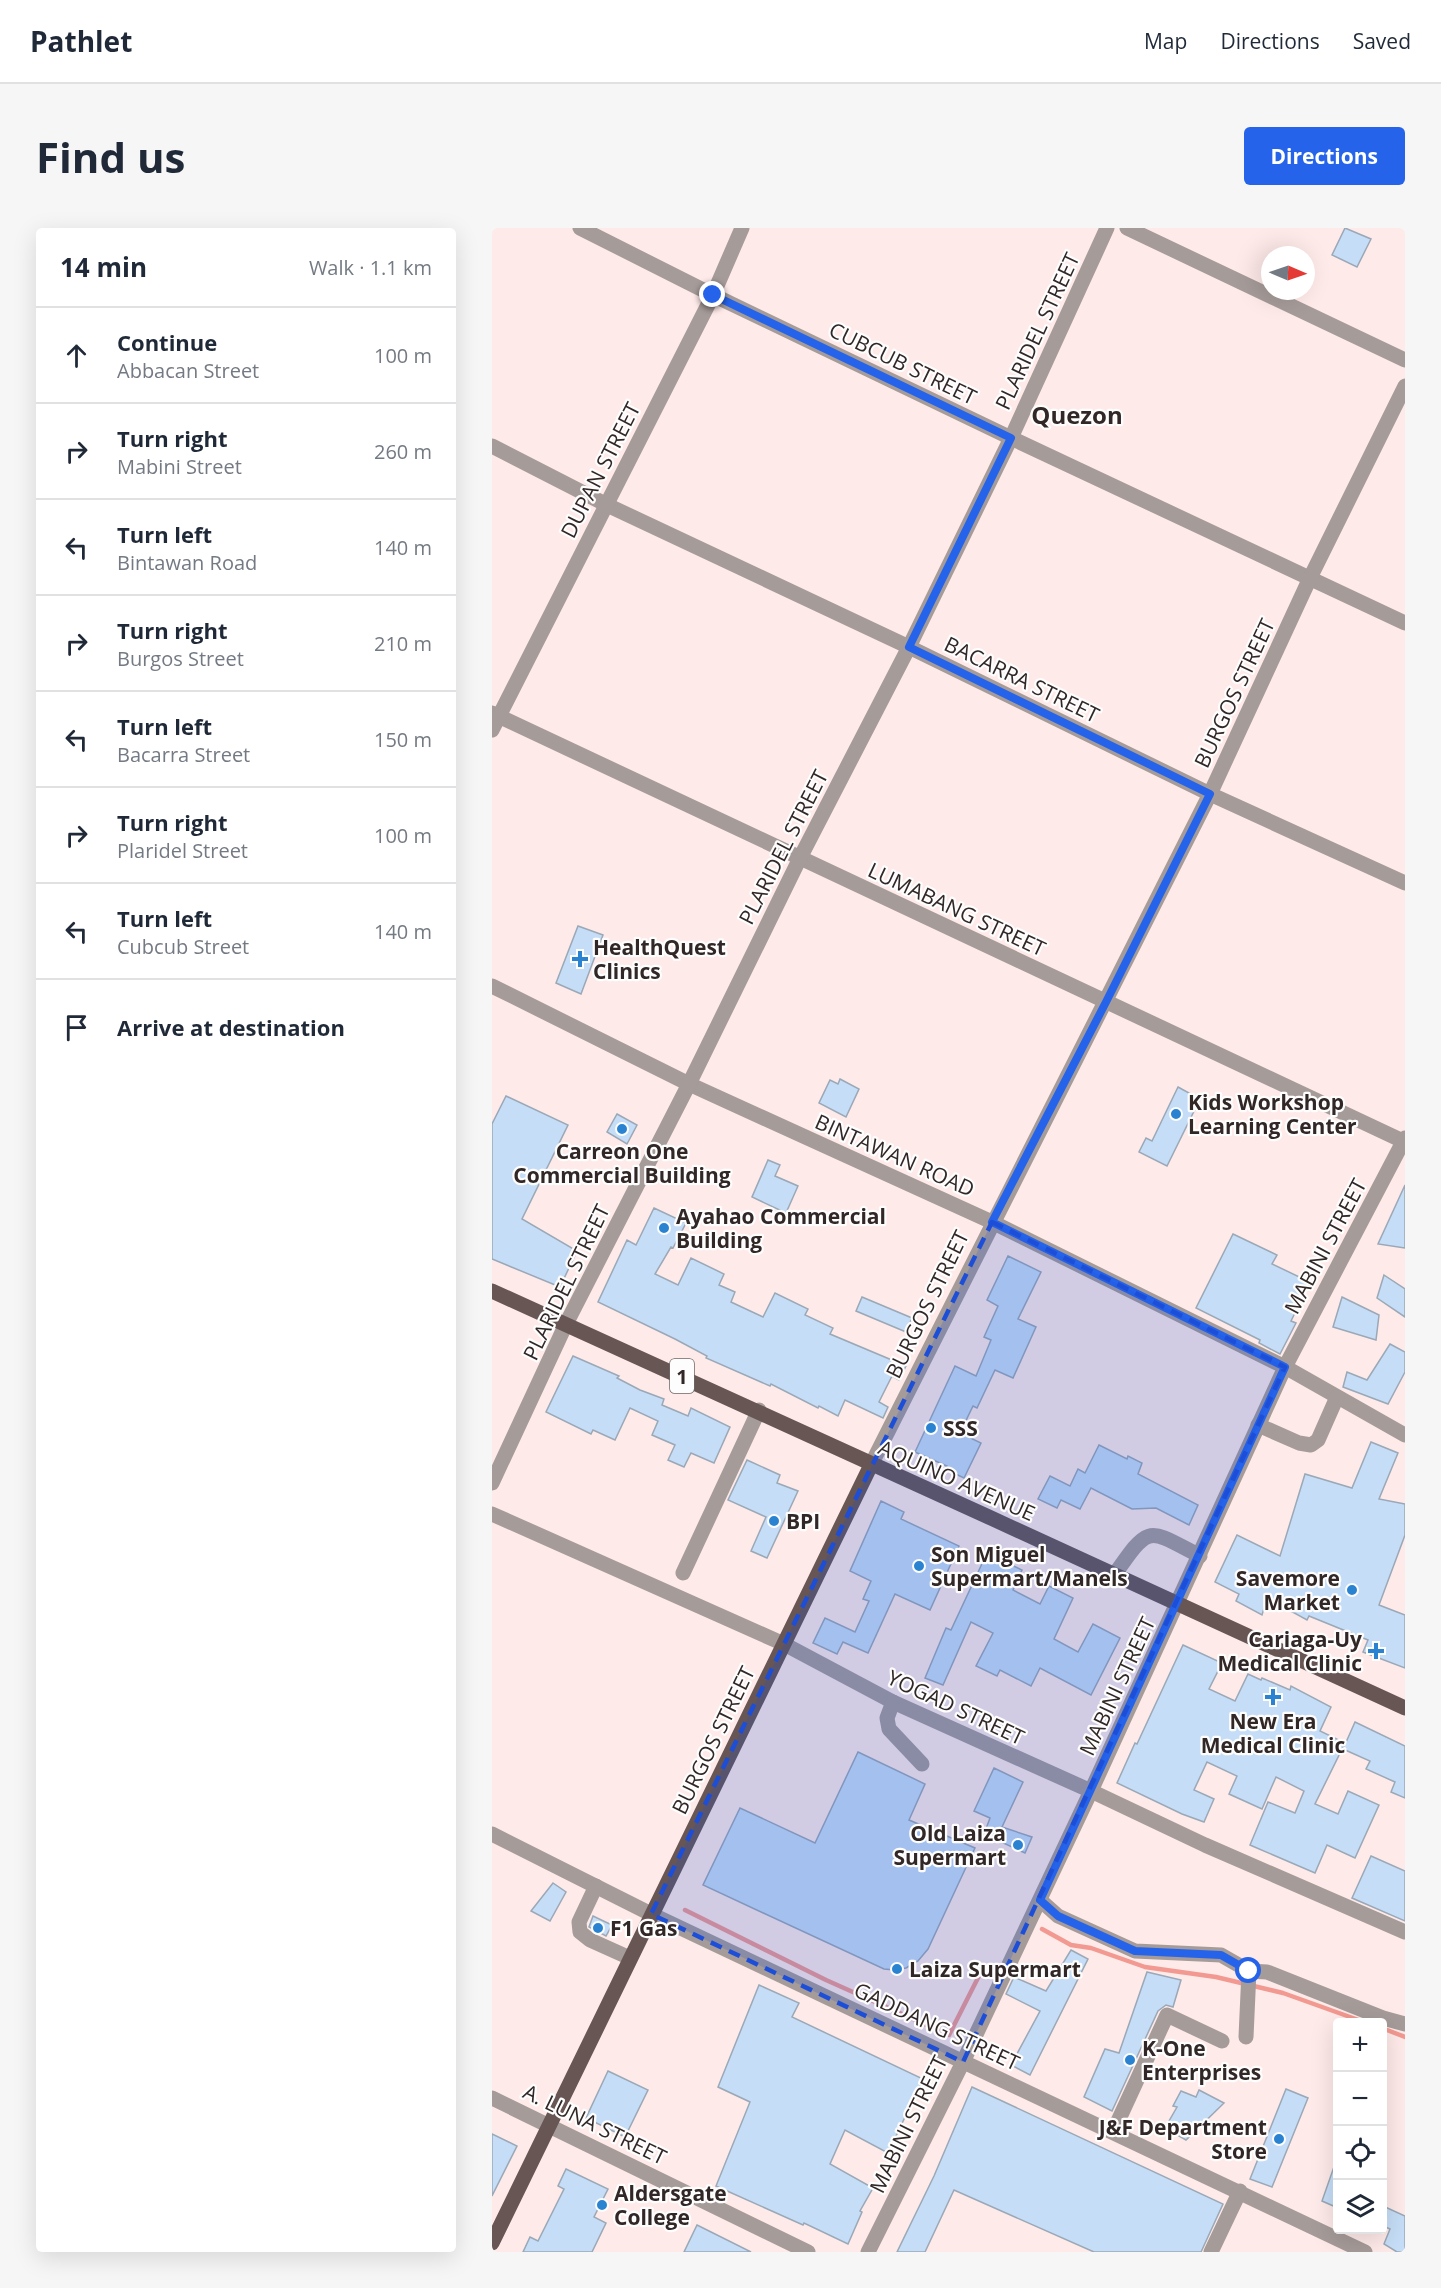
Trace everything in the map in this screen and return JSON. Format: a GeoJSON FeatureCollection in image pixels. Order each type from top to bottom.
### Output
{"type":"FeatureCollection","features":[{"type":"Feature","properties":{"kind":"main road","name":"AQUINO AVENUE"},"geometry":{"type":"LineString","coordinates":[[492,1291],[759,1410],[871,1465],[1115,1574],[1405,1708]]}},
{"type":"Feature","properties":{"kind":"main road","name":"BURGOS STREET"},"geometry":{"type":"LineString","coordinates":[[492,2243],[871,1465]]}},
{"type":"Feature","properties":{"kind":"street","name":"CUBCUB STREET"},"geometry":{"type":"LineString","coordinates":[[580,228],[713,295],[1011,438],[1405,623]]}},
{"type":"Feature","properties":{"kind":"street","name":"DUPAN STREET"},"geometry":{"type":"LineString","coordinates":[[494,720],[607,505],[713,295],[742,228]]}},
{"type":"Feature","properties":{"kind":"street","name":"PLARIDEL STREET"},"geometry":{"type":"LineString","coordinates":[[492,1483],[566,1324],[689,1084],[800,858],[909,647],[1011,438],[1107,228]]}},
{"type":"Feature","properties":{"kind":"street"},"geometry":{"type":"LineString","coordinates":[[1127,228],[1405,360]]}},
{"type":"Feature","properties":{"kind":"street","name":"BURGOS STREET"},"geometry":{"type":"LineString","coordinates":[[871,1465],[1210,794],[1310,578],[1405,386]]}},
{"type":"Feature","properties":{"kind":"street","name":"BACARRA STREET"},"geometry":{"type":"LineString","coordinates":[[492,446],[607,505],[909,647],[1210,794],[1405,883]]}},
{"type":"Feature","properties":{"kind":"street","name":"LUMABANG STREET"},"geometry":{"type":"LineString","coordinates":[[494,720],[800,858],[1404,1141]]}},
{"type":"Feature","properties":{"kind":"street","name":"BINTAWAN ROAD"},"geometry":{"type":"LineString","coordinates":[[492,986],[689,1084],[992,1222],[1285,1367],[1405,1434]]}},
{"type":"Feature","properties":{"kind":"street","name":"MABINI STREET"},"geometry":{"type":"LineString","coordinates":[[868,2252],[963,2062],[1040,1900],[1285,1367],[1404,1141]]}},
{"type":"Feature","properties":{"kind":"street"},"geometry":{"type":"LineString","coordinates":[[1258,1425],[1299,1443],[1311,1445],[1318,1440],[1337,1397]]}},
{"type":"Feature","properties":{"kind":"street"},"geometry":{"type":"LineString","coordinates":[[684,1573],[759,1410]]}},
{"type":"Feature","properties":{"kind":"street","name":"YOGAD STREET"},"geometry":{"type":"LineString","coordinates":[[492,1514],[784,1644],[893,1702],[1205,1845],[1405,1932]]}},
{"type":"Feature","properties":{"kind":"street"},"geometry":{"type":"LineString","coordinates":[[1115,1574],[1137,1542],[1148,1536],[1161,1536],[1200,1556]]}},
{"type":"Feature","properties":{"kind":"street"},"geometry":{"type":"LineString","coordinates":[[893,1702],[887,1718],[890,1728],[922,1764]]}},
{"type":"Feature","properties":{"kind":"street","name":"GADDANG STREET"},"geometry":{"type":"LineString","coordinates":[[492,1834],[651,1914],[1365,2252]]}},
{"type":"Feature","properties":{"kind":"street"},"geometry":{"type":"LineString","coordinates":[[596,1886],[579,1922],[580,1932],[630,1958]]}},
{"type":"Feature","properties":{"kind":"street"},"geometry":{"type":"LineString","coordinates":[[1040,1900],[1058,1916],[1135,1951],[1221,1955],[1249,1973],[1267,1972],[1383,2018],[1405,2024]]}},
{"type":"Feature","properties":{"kind":"street"},"geometry":{"type":"LineString","coordinates":[[1246,2037],[1249,1973]]}},
{"type":"Feature","properties":{"kind":"street"},"geometry":{"type":"LineString","coordinates":[[1113,2132],[1167,2016],[1222,2041]]}},
{"type":"Feature","properties":{"kind":"street","name":"A. LUNA STREET"},"geometry":{"type":"LineString","coordinates":[[492,2098],[808,2252]]}},
{"type":"Feature","properties":{"kind":"street"},"geometry":{"type":"LineString","coordinates":[[1211,2252],[1240,2191]]}},
{"type":"Feature","properties":{"kind":"highlighted area"},"geometry":{"type":"Polygon","coordinates":[[[992,1222],[1285,1367],[963,2062],[651,1914],[992,1222]]]}},
{"type":"Feature","properties":{"kind":"building"},"geometry":{"type":"Polygon","coordinates":[[[1345,228],[1371,239],[1357,267],[1332,255],[1345,228]]]}},
{"type":"Feature","properties":{"kind":"building","name":"HealthQuest Clinics"},"geometry":{"type":"Polygon","coordinates":[[[578,926],[603,935],[581,994],[556,983],[578,926]]]}},
{"type":"Feature","properties":{"kind":"building"},"geometry":{"type":"Polygon","coordinates":[[[840,1079],[859,1089],[846,1117],[819,1103],[830,1080],[838,1084],[840,1079]]]}},
{"type":"Feature","properties":{"kind":"building","name":"Kids Workshop Learning Center"},"geometry":{"type":"Polygon","coordinates":[[[1178,1087],[1200,1099],[1167,1166],[1139,1152],[1146,1138],[1152,1141],[1178,1087]]]}},
{"type":"Feature","properties":{"kind":"building"},"geometry":{"type":"Polygon","coordinates":[[[506,1096],[568,1125],[522,1219],[577,1251],[560,1287],[492,1259],[492,1124],[506,1096]]]}},
{"type":"Feature","properties":{"kind":"building","name":"Carreon One Commercial Building"},"geometry":{"type":"Polygon","coordinates":[[[617,1114],[637,1125],[627,1144],[607,1132],[617,1114]]]}},
{"type":"Feature","properties":{"kind":"building"},"geometry":{"type":"Polygon","coordinates":[[[768,1160],[780,1165],[775,1176],[798,1186],[786,1213],[752,1197],[768,1160]]]}},
{"type":"Feature","properties":{"kind":"building"},"geometry":{"type":"Polygon","coordinates":[[[1405,1185],[1405,1248],[1378,1244],[1405,1185]]]}},
{"type":"Feature","properties":{"kind":"building"},"geometry":{"type":"Polygon","coordinates":[[[654,1208],[686,1223],[673,1248],[671,1247],[655,1274],[678,1285],[691,1258],[724,1274],[719,1285],[735,1292],[731,1302],[763,1317],[775,1293],[808,1309],[805,1315],[833,1328],[830,1334],[906,1366],[899,1380],[892,1376],[879,1402],[888,1407],[883,1418],[845,1400],[838,1416],[819,1406],[818,1408],[771,1384],[770,1386],[706,1358],[707,1356],[675,1339],[598,1302],[627,1240],[636,1245],[654,1208]]]}},
{"type":"Feature","properties":{"kind":"building"},"geometry":{"type":"Polygon","coordinates":[[[1233,1234],[1277,1255],[1272,1264],[1310,1282],[1291,1321],[1296,1323],[1280,1354],[1259,1343],[1260,1340],[1196,1308],[1233,1234]]]}},
{"type":"Feature","properties":{"kind":"building"},"geometry":{"type":"Polygon","coordinates":[[[1008,1256],[1041,1272],[1018,1319],[1036,1327],[1013,1378],[995,1370],[977,1408],[973,1406],[960,1433],[981,1443],[964,1478],[945,1469],[947,1466],[915,1452],[955,1366],[976,1376],[991,1340],[984,1337],[998,1306],[987,1300],[1008,1256]]]}},
{"type":"Feature","properties":{"kind":"building"},"geometry":{"type":"Polygon","coordinates":[[[1384,1275],[1405,1289],[1405,1317],[1377,1298],[1384,1275]]]}},
{"type":"Feature","properties":{"kind":"building"},"geometry":{"type":"Polygon","coordinates":[[[862,1297],[912,1318],[906,1332],[856,1311],[862,1297]]]}},
{"type":"Feature","properties":{"kind":"building"},"geometry":{"type":"Polygon","coordinates":[[[1342,1297],[1379,1315],[1376,1340],[1333,1327],[1342,1297]]]}},
{"type":"Feature","properties":{"kind":"building"},"geometry":{"type":"Polygon","coordinates":[[[1390,1344],[1405,1352],[1405,1372],[1388,1404],[1343,1387],[1347,1372],[1367,1380],[1390,1344]]]}},
{"type":"Feature","properties":{"kind":"building"},"geometry":{"type":"Polygon","coordinates":[[[573,1356],[619,1376],[617,1378],[640,1390],[664,1399],[662,1405],[688,1416],[691,1408],[730,1427],[714,1463],[691,1453],[684,1467],[668,1460],[675,1445],[652,1435],[658,1421],[630,1408],[615,1440],[593,1430],[591,1434],[546,1412],[573,1356]]]}},
{"type":"Feature","properties":{"kind":"building"},"geometry":{"type":"Polygon","coordinates":[[[1371,1442],[1398,1453],[1379,1499],[1405,1504],[1405,1535],[1379,1605],[1405,1615],[1405,1668],[1363,1652],[1368,1640],[1309,1616],[1307,1620],[1267,1598],[1262,1615],[1236,1601],[1239,1594],[1215,1582],[1237,1535],[1280,1556],[1305,1474],[1352,1488],[1371,1442]]]}},
{"type":"Feature","properties":{"kind":"building"},"geometry":{"type":"Polygon","coordinates":[[[1099,1445],[1127,1459],[1128,1456],[1142,1463],[1138,1474],[1198,1505],[1189,1525],[1156,1508],[1132,1509],[1091,1488],[1080,1509],[1061,1500],[1057,1508],[1038,1499],[1050,1476],[1070,1486],[1078,1469],[1085,1473],[1099,1445]]]}},
{"type":"Feature","properties":{"kind":"building"},"geometry":{"type":"Polygon","coordinates":[[[747,1460],[780,1475],[777,1483],[798,1491],[767,1558],[751,1551],[766,1517],[728,1500],[747,1460]]]}},
{"type":"Feature","properties":{"kind":"building"},"geometry":{"type":"Polygon","coordinates":[[[881,1501],[904,1512],[901,1519],[959,1546],[930,1610],[895,1594],[868,1653],[843,1642],[837,1654],[813,1643],[825,1618],[855,1632],[869,1601],[863,1599],[871,1581],[850,1571],[881,1501]]]}},
{"type":"Feature","properties":{"kind":"building"},"geometry":{"type":"Polygon","coordinates":[[[987,1553],[1022,1570],[1013,1590],[1040,1604],[1049,1586],[1073,1598],[1054,1639],[1078,1652],[1093,1624],[1120,1638],[1091,1695],[1040,1668],[1031,1686],[1000,1670],[997,1676],[976,1666],[993,1633],[971,1622],[943,1685],[925,1678],[946,1628],[951,1630],[987,1553]]]}},
{"type":"Feature","properties":{"kind":"building"},"geometry":{"type":"Polygon","coordinates":[[[1183,1645],[1222,1663],[1209,1689],[1235,1701],[1248,1674],[1290,1690],[1291,1686],[1331,1707],[1320,1731],[1345,1743],[1315,1804],[1338,1814],[1348,1791],[1379,1805],[1355,1858],[1327,1845],[1315,1873],[1250,1845],[1268,1802],[1295,1813],[1304,1791],[1276,1777],[1262,1809],[1229,1794],[1237,1776],[1207,1762],[1194,1790],[1214,1799],[1204,1822],[1117,1783],[1183,1645]]]}},
{"type":"Feature","properties":{"kind":"building"},"geometry":{"type":"Polygon","coordinates":[[[1355,1722],[1405,1746],[1405,1798],[1391,1792],[1395,1782],[1366,1769],[1370,1761],[1343,1749],[1355,1722]]]}},
{"type":"Feature","properties":{"kind":"building"},"geometry":{"type":"Polygon","coordinates":[[[858,1752],[925,1784],[909,1820],[975,1848],[928,1949],[918,1961],[906,1968],[884,1969],[703,1885],[740,1808],[815,1843],[858,1752]]]}},
{"type":"Feature","properties":{"kind":"building"},"geometry":{"type":"Polygon","coordinates":[[[994,1768],[1023,1782],[1002,1827],[1032,1837],[1025,1853],[984,1834],[990,1818],[974,1811],[994,1768]]]}},
{"type":"Feature","properties":{"kind":"building"},"geometry":{"type":"Polygon","coordinates":[[[1371,1856],[1405,1871],[1405,1921],[1352,1898],[1371,1856]]]}},
{"type":"Feature","properties":{"kind":"building"},"geometry":{"type":"Polygon","coordinates":[[[553,1883],[566,1892],[550,1921],[531,1911],[553,1883]]]}},
{"type":"Feature","properties":{"kind":"building"},"geometry":{"type":"Polygon","coordinates":[[[593,1916],[612,1925],[606,1936],[589,1927],[593,1916]]]}},
{"type":"Feature","properties":{"kind":"building"},"geometry":{"type":"Polygon","coordinates":[[[1071,1950],[1088,1959],[1030,2075],[1011,2065],[1040,2011],[1006,1994],[1014,1977],[1046,1991],[1071,1950]]]}},
{"type":"Feature","properties":{"kind":"building","name":"K-One Enterprises"},"geometry":{"type":"Polygon","coordinates":[[[1147,1972],[1181,1980],[1173,2007],[1166,2005],[1158,2011],[1112,2111],[1084,2097],[1105,2049],[1119,2053],[1147,1972]]]}},
{"type":"Feature","properties":{"kind":"building"},"geometry":{"type":"Polygon","coordinates":[[[759,1985],[799,2003],[792,2017],[923,2079],[888,2153],[845,2130],[830,2164],[873,2188],[860,2211],[862,2212],[848,2244],[716,2186],[750,2102],[718,2087],[759,1985]]]}},
{"type":"Feature","properties":{"kind":"building"},"geometry":{"type":"Polygon","coordinates":[[[608,2071],[648,2090],[625,2137],[586,2118],[608,2071]]]}},
{"type":"Feature","properties":{"kind":"building"},"geometry":{"type":"Polygon","coordinates":[[[972,2087],[1223,2204],[1201,2252],[1094,2252],[954,2190],[925,2252],[897,2252],[934,2176],[972,2087]]]}},
{"type":"Feature","properties":{"kind":"building","name":"J&F Department Store"},"geometry":{"type":"Polygon","coordinates":[[[1286,2089],[1308,2098],[1272,2187],[1250,2179],[1286,2089]]]}},
{"type":"Feature","properties":{"kind":"building"},"geometry":{"type":"Polygon","coordinates":[[[1199,2090],[1224,2103],[1186,2140],[1165,2128],[1177,2107],[1173,2106],[1181,2091],[1196,2097],[1199,2090]]]}},
{"type":"Feature","properties":{"kind":"building"},"geometry":{"type":"Polygon","coordinates":[[[492,2134],[517,2146],[492,2196],[492,2134]]]}},
{"type":"Feature","properties":{"kind":"building"},"geometry":{"type":"Polygon","coordinates":[[[566,2169],[608,2189],[594,2217],[606,2223],[592,2252],[523,2252],[530,2237],[538,2241],[564,2189],[558,2186],[566,2169]]]}},
{"type":"Feature","properties":{"kind":"building"},"geometry":{"type":"Polygon","coordinates":[[[1333,2170],[1333,2206],[1322,2201],[1333,2170]]]}},
{"type":"Feature","properties":{"kind":"building"},"geometry":{"type":"Polygon","coordinates":[[[1387,2208],[1405,2216],[1405,2252],[1397,2252],[1384,2244],[1390,2229],[1387,2228],[1387,2208]]]}},
{"type":"Feature","properties":{"kind":"building"},"geometry":{"type":"Polygon","coordinates":[[[697,2225],[751,2252],[684,2252],[697,2225]]]}},
{"type":"Feature","properties":{"kind":"waterway"},"geometry":{"type":"LineString","coordinates":[[685,1910],[826,1980],[949,2035],[984,1966]]}},
{"type":"Feature","properties":{"kind":"waterway"},"geometry":{"type":"LineString","coordinates":[[1042,1929],[1071,1945],[1091,1948],[1145,1967],[1216,1977],[1283,1993],[1353,2018]]}},
{"type":"Feature","properties":{"kind":"waterway"},"geometry":{"type":"LineString","coordinates":[[1387,2030],[1405,2037]]}},
{"type":"Feature","properties":{"kind":"place","name":"HealthQuest Clinics"},"geometry":{"type":"Point","coordinates":[580,959]}},
{"type":"Feature","properties":{"kind":"place","name":"Kids Workshop Learning Center"},"geometry":{"type":"Point","coordinates":[1176,1114]}},
{"type":"Feature","properties":{"kind":"place","name":"Carreon One Commercial Building"},"geometry":{"type":"Point","coordinates":[622,1129]}},
{"type":"Feature","properties":{"kind":"place","name":"Ayahao Commercial Building"},"geometry":{"type":"Point","coordinates":[664,1228]}},
{"type":"Feature","properties":{"kind":"place","name":"SSS"},"geometry":{"type":"Point","coordinates":[931,1428]}},
{"type":"Feature","properties":{"kind":"place","name":"BPI"},"geometry":{"type":"Point","coordinates":[774,1521]}},
{"type":"Feature","properties":{"kind":"place","name":"Son Miguel Supermart/Manels"},"geometry":{"type":"Point","coordinates":[919,1566]}},
{"type":"Feature","properties":{"kind":"place","name":"Savemore Market"},"geometry":{"type":"Point","coordinates":[1352,1590]}},
{"type":"Feature","properties":{"kind":"place","name":"Cariaga-Uy Medical Clinic"},"geometry":{"type":"Point","coordinates":[1376,1651]}},
{"type":"Feature","properties":{"kind":"place","name":"New Era Medical Clinic"},"geometry":{"type":"Point","coordinates":[1273,1697]}},
{"type":"Feature","properties":{"kind":"place","name":"Old Laiza Supermart"},"geometry":{"type":"Point","coordinates":[1018,1845]}},
{"type":"Feature","properties":{"kind":"place","name":"F1 Gas"},"geometry":{"type":"Point","coordinates":[598,1928]}},
{"type":"Feature","properties":{"kind":"place","name":"Laiza Supermart"},"geometry":{"type":"Point","coordinates":[897,1969]}},
{"type":"Feature","properties":{"kind":"place","name":"K-One Enterprises"},"geometry":{"type":"Point","coordinates":[1130,2060]}},
{"type":"Feature","properties":{"kind":"place","name":"J&F Department Store"},"geometry":{"type":"Point","coordinates":[1279,2139]}},
{"type":"Feature","properties":{"kind":"place","name":"Aldersgate College"},"geometry":{"type":"Point","coordinates":[602,2205]}},
{"type":"Feature","properties":{"kind":"district","name":"Quezon"},"geometry":{"type":"Point","coordinates":[1077,414]}},
{"type":"Feature","properties":{"kind":"route"},"geometry":{"type":"LineString","coordinates":[[713,295],[1011,438],[909,647],[1210,794],[992,1222],[1285,1367],[1040,1900],[1058,1916],[1135,1951],[1221,1955],[1249,1971]]}}]}
